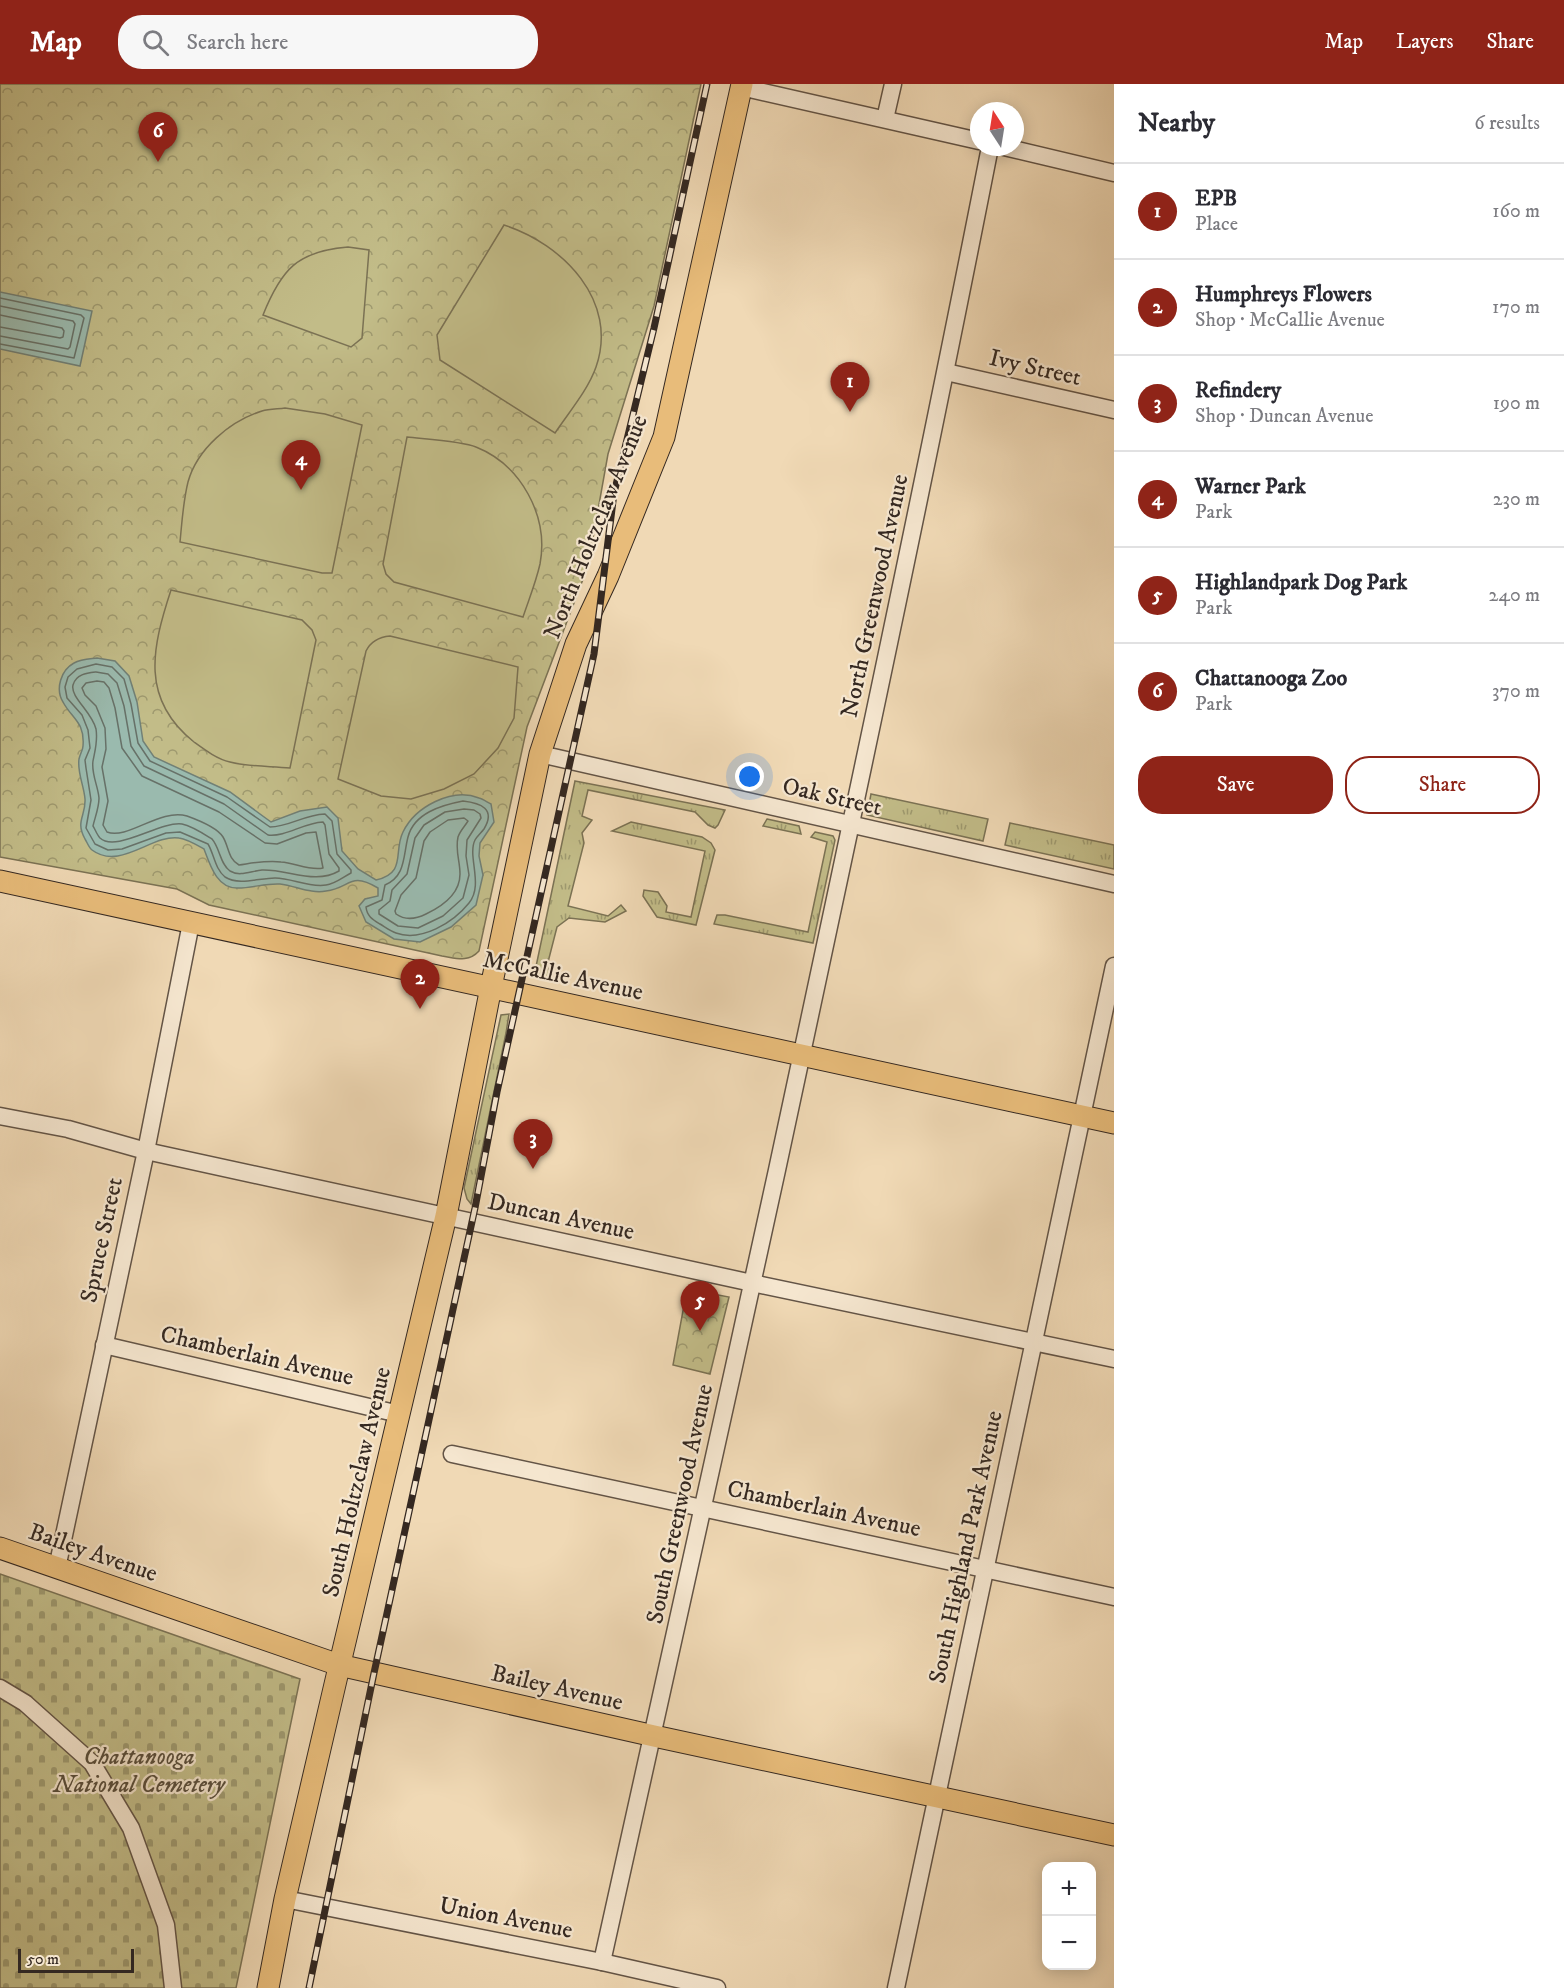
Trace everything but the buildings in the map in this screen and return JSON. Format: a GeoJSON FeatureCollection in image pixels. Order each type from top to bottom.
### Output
{"type":"FeatureCollection","features":[{"type":"Feature","properties":{"kind":"main road","name":"North Holtzclaw Avenue"},"geometry":{"type":"LineString","coordinates":[[491,987],[540,754],[576,644],[608,576],[664,437],[742,86]]}},
{"type":"Feature","properties":{"kind":"main road","name":"McCallie Avenue"},"geometry":{"type":"LineString","coordinates":[[0,881],[1114,1123]]}},
{"type":"Feature","properties":{"kind":"main road","name":"South Holtzclaw Avenue"},"geometry":{"type":"LineString","coordinates":[[268,1988],[285,1899],[446,1216],[491,987]]}},
{"type":"Feature","properties":{"kind":"main road","name":"Bailey Avenue"},"geometry":{"type":"LineString","coordinates":[[0,1548],[339,1665],[654,1736],[1114,1835]]}},
{"type":"Feature","properties":{"kind":"street"},"geometry":{"type":"LineString","coordinates":[[885,119],[892,84]]}},
{"type":"Feature","properties":{"kind":"street"},"geometry":{"type":"LineString","coordinates":[[742,86],[970,139]]}},
{"type":"Feature","properties":{"kind":"street"},"geometry":{"type":"LineString","coordinates":[[1024,152],[1114,172]]}},
{"type":"Feature","properties":{"kind":"street","name":"North Greenwood Avenue"},"geometry":{"type":"LineString","coordinates":[[802,1055],[946,372],[988,156]]}},
{"type":"Feature","properties":{"kind":"street","name":"Ivy Street"},"geometry":{"type":"LineString","coordinates":[[946,372],[1114,410]]}},
{"type":"Feature","properties":{"kind":"street","name":"Oak Street"},"geometry":{"type":"LineString","coordinates":[[540,754],[1114,884]]}},
{"type":"Feature","properties":{"kind":"street","name":"Spruce Street"},"geometry":{"type":"LineString","coordinates":[[57,1568],[146,1151],[191,922]]}},
{"type":"Feature","properties":{"kind":"street","name":"South Highland Park Avenue"},"geometry":{"type":"LineString","coordinates":[[896,1988],[1114,966]]}},
{"type":"Feature","properties":{"kind":"street","name":"South Greenwood Avenue"},"geometry":{"type":"LineString","coordinates":[[602,1962],[654,1736],[802,1055]]}},
{"type":"Feature","properties":{"kind":"street","name":"Duncan Avenue"},"geometry":{"type":"LineString","coordinates":[[0,1116],[68,1130],[146,1151],[1114,1359]]}},
{"type":"Feature","properties":{"kind":"street","name":"Chamberlain Avenue"},"geometry":{"type":"LineString","coordinates":[[104,1345],[399,1414]]}},
{"type":"Feature","properties":{"kind":"street","name":"Chamberlain Avenue"},"geometry":{"type":"LineString","coordinates":[[453,1454],[1114,1597]]}},
{"type":"Feature","properties":{"kind":"street"},"geometry":{"type":"LineString","coordinates":[[0,1688],[25,1703],[92,1763],[131,1828],[166,1925],[173,1988]]}},
{"type":"Feature","properties":{"kind":"street","name":"Union Avenue"},"geometry":{"type":"LineString","coordinates":[[285,1899],[602,1962],[665,1983],[717,1988]]}},
{"type":"Feature","properties":{"kind":"green space"},"geometry":{"type":"Polygon","coordinates":[[[0,84],[701,84],[654,306],[608,454],[588,566],[527,727],[479,951],[475,955],[462,959],[442,956],[209,905],[177,889],[0,857],[0,84]]]}},
{"type":"Feature","properties":{"kind":"green space"},"geometry":{"type":"Polygon","coordinates":[[[504,225],[526,234],[565,261],[581,278],[593,298],[600,320],[601,343],[593,376],[555,433],[440,360],[437,335],[504,225]]]}},
{"type":"Feature","properties":{"kind":"green space"},"geometry":{"type":"Polygon","coordinates":[[[348,247],[369,250],[362,338],[351,347],[263,315],[284,275],[303,258],[330,249],[348,247]]]}},
{"type":"Feature","properties":{"kind":"green space"},"geometry":{"type":"Polygon","coordinates":[[[285,408],[325,414],[362,425],[332,573],[322,573],[180,542],[188,482],[199,458],[216,438],[238,422],[265,410],[285,408]]]}},
{"type":"Feature","properties":{"kind":"green space"},"geometry":{"type":"Polygon","coordinates":[[[407,437],[476,447],[492,455],[506,466],[528,494],[536,511],[542,546],[540,564],[523,617],[394,582],[386,574],[383,564],[407,437]]]}},
{"type":"Feature","properties":{"kind":"green space"},"geometry":{"type":"Polygon","coordinates":[[[171,590],[302,620],[312,630],[316,640],[290,768],[245,765],[220,759],[194,742],[177,726],[165,708],[158,690],[155,672],[159,632],[171,590]]]}},
{"type":"Feature","properties":{"kind":"green space"},"geometry":{"type":"Polygon","coordinates":[[[390,636],[518,667],[514,718],[498,748],[474,774],[444,789],[411,799],[381,796],[338,779],[366,651],[376,640],[390,636]]]}},
{"type":"Feature","properties":{"kind":"green space"},"geometry":{"type":"Polygon","coordinates":[[[575,781],[725,810],[715,828],[708,825],[695,812],[588,790],[582,816],[592,820],[582,833],[584,843],[568,906],[608,916],[621,905],[626,911],[605,922],[569,918],[557,927],[547,966],[553,981],[534,976],[575,781]]]}},
{"type":"Feature","properties":{"kind":"green space"},"geometry":{"type":"Polygon","coordinates":[[[871,794],[988,819],[983,841],[867,815],[871,794]]]}},
{"type":"Feature","properties":{"kind":"green space"},"geometry":{"type":"Polygon","coordinates":[[[767,819],[799,826],[801,834],[763,826],[767,819]]]}},
{"type":"Feature","properties":{"kind":"green space"},"geometry":{"type":"Polygon","coordinates":[[[631,822],[702,837],[711,843],[715,850],[696,925],[657,917],[643,896],[644,890],[658,892],[667,906],[666,912],[691,917],[705,851],[612,831],[631,822]]]}},
{"type":"Feature","properties":{"kind":"green space"},"geometry":{"type":"Polygon","coordinates":[[[1010,823],[1114,845],[1114,869],[1005,845],[1010,823]]]}},
{"type":"Feature","properties":{"kind":"green space"},"geometry":{"type":"Polygon","coordinates":[[[815,832],[833,836],[835,840],[813,943],[714,924],[717,915],[725,915],[808,932],[827,842],[811,837],[815,832]]]}},
{"type":"Feature","properties":{"kind":"green space"},"geometry":{"type":"Polygon","coordinates":[[[509,1014],[471,1204],[464,1188],[501,1015],[509,1014]]]}},
{"type":"Feature","properties":{"kind":"green space"},"geometry":{"type":"Polygon","coordinates":[[[687,1289],[729,1297],[710,1374],[673,1365],[687,1289]]]}},
{"type":"Feature","properties":{"kind":"green space","name":"Chattanooga National Cemetery"},"geometry":{"type":"Polygon","coordinates":[[[0,1574],[300,1679],[236,1988],[0,1988],[0,1574]]]}},
{"type":"Feature","properties":{"kind":"water"},"geometry":{"type":"Polygon","coordinates":[[[0,292],[92,311],[80,366],[0,349],[0,292]]]}},
{"type":"Feature","properties":{"kind":"water"},"geometry":{"type":"Polygon","coordinates":[[[97,658],[115,661],[129,676],[137,702],[143,741],[154,757],[230,792],[271,822],[300,811],[327,807],[338,818],[342,851],[358,869],[376,880],[386,877],[396,867],[403,832],[425,807],[446,797],[457,795],[468,795],[491,804],[494,822],[480,843],[479,856],[483,875],[476,905],[451,927],[420,942],[394,939],[366,922],[359,906],[365,899],[378,896],[378,888],[368,883],[355,881],[320,892],[280,884],[231,887],[225,885],[215,875],[204,849],[179,838],[158,841],[114,856],[103,855],[92,850],[81,828],[85,799],[79,764],[83,748],[82,731],[63,702],[60,686],[69,666],[79,661],[97,658]]]}},
{"type":"Feature","properties":{"kind":"railway"},"geometry":{"type":"LineString","coordinates":[[309,1988],[374,1673],[475,1208],[497,1092],[594,654],[614,493],[654,328],[707,84]]}},
{"type":"Feature","properties":{"kind":"place","name":"Chattanooga Zoo"},"geometry":{"type":"Point","coordinates":[158,162]}},
{"type":"Feature","properties":{"kind":"place","name":"EPB"},"geometry":{"type":"Point","coordinates":[850,412]}},
{"type":"Feature","properties":{"kind":"place","name":"Warner Park"},"geometry":{"type":"Point","coordinates":[301,490]}},
{"type":"Feature","properties":{"kind":"place","name":"Humphreys Flowers"},"geometry":{"type":"Point","coordinates":[420,1009]}},
{"type":"Feature","properties":{"kind":"place","name":"Refindery"},"geometry":{"type":"Point","coordinates":[533,1169]}},
{"type":"Feature","properties":{"kind":"place","name":"Highlandpark Dog Park"},"geometry":{"type":"Point","coordinates":[700,1331]}}]}
